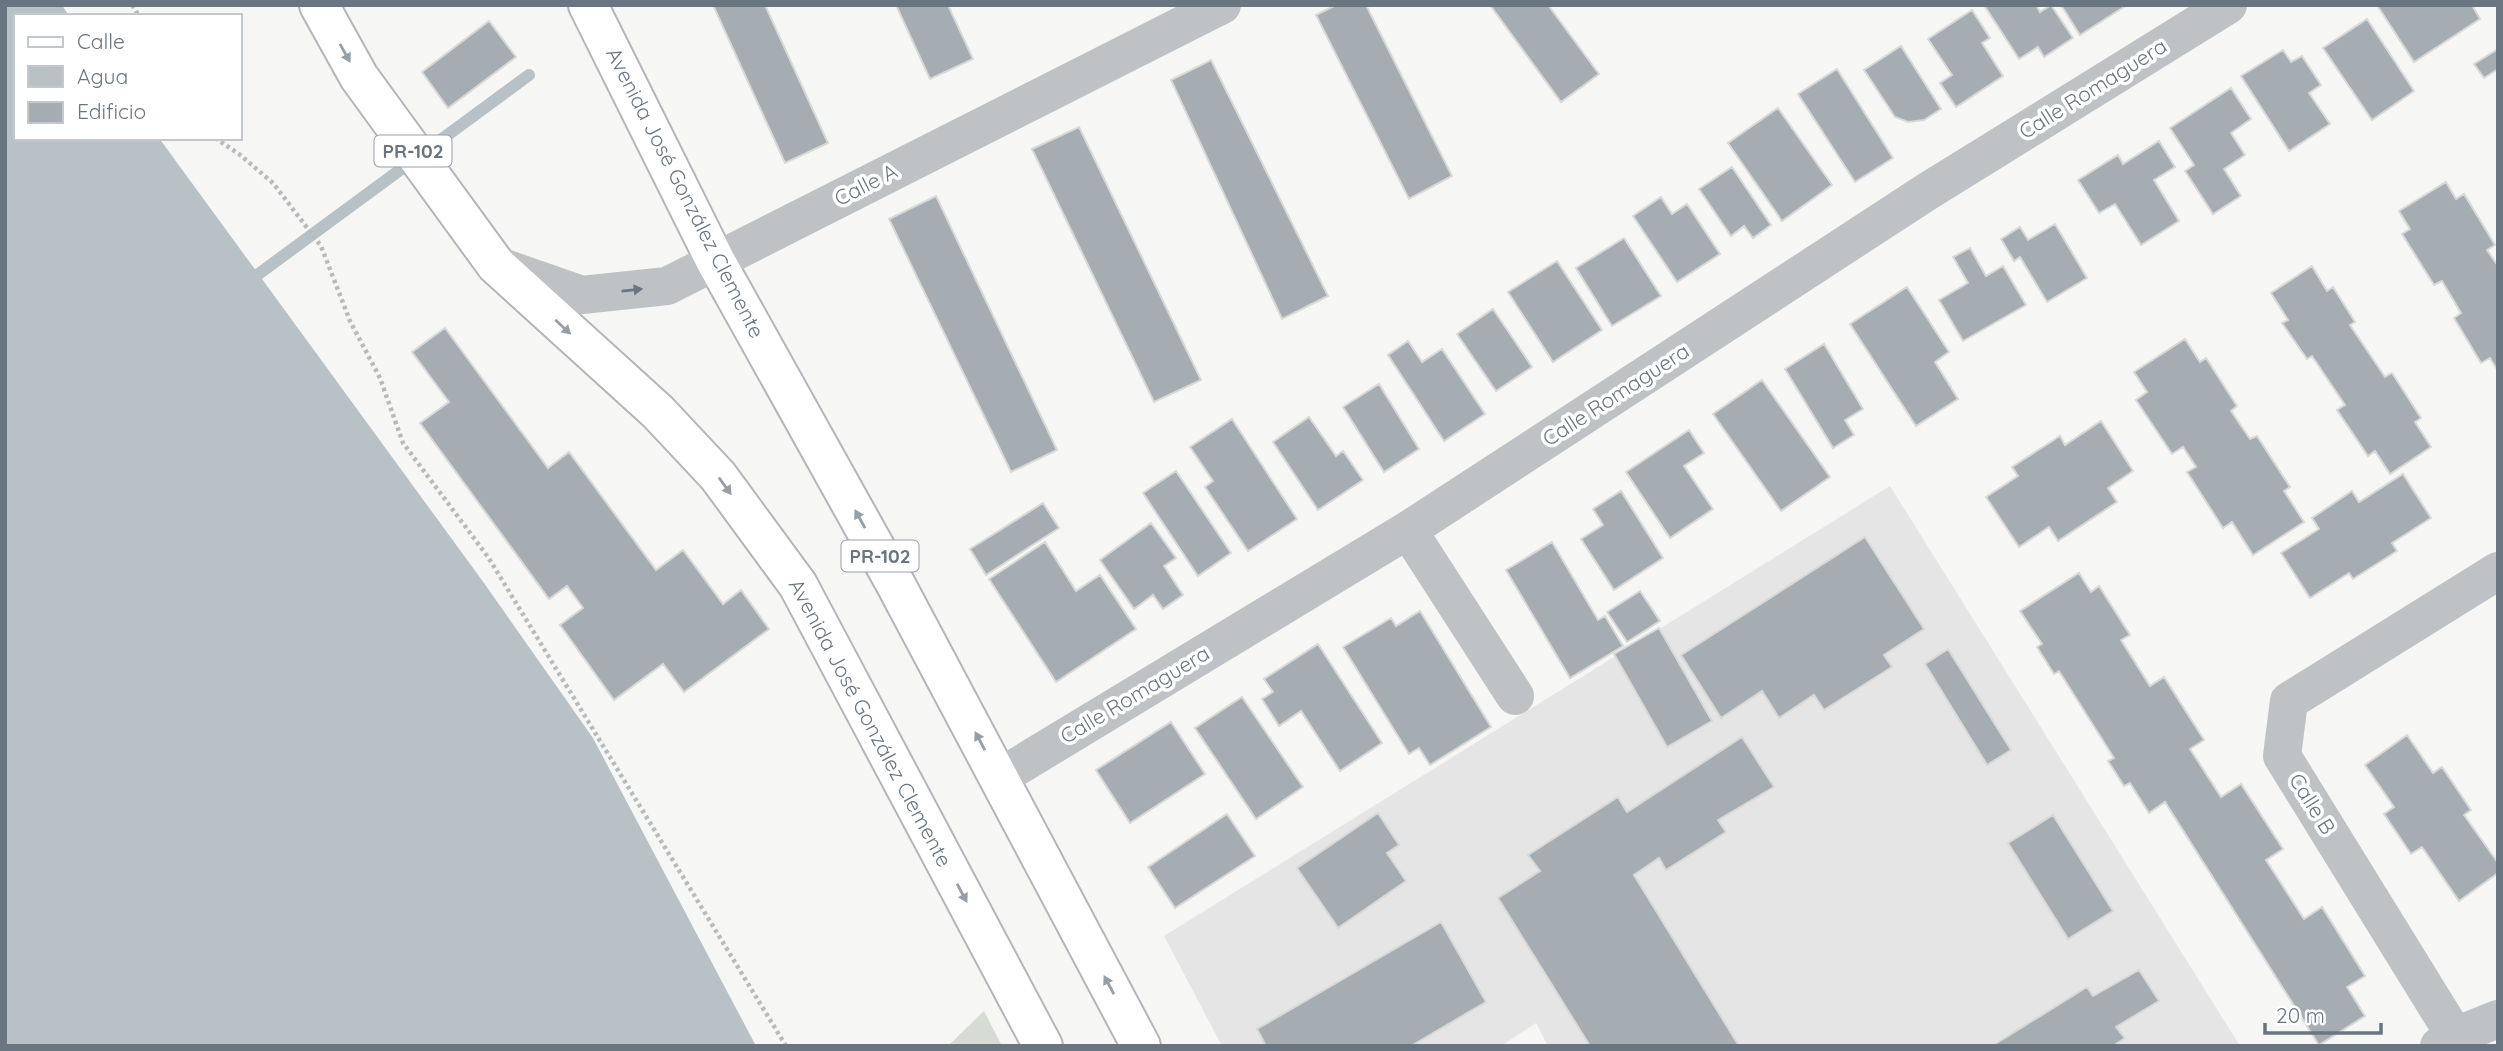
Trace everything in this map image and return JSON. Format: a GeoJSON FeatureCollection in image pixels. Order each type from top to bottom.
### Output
{"type":"FeatureCollection","features":[{"type":"Feature","properties":{"kind":"main road","name":"Avenida José González Clemente"},"geometry":{"type":"LineString","coordinates":[[319,5],[359,77],[496,265],[658,412],[709,467],[798,585],[1043,1046]]}},
{"type":"Feature","properties":{"kind":"main road","name":"Avenida José González Clemente"},"geometry":{"type":"LineString","coordinates":[[588,5],[715,260],[895,583],[1141,1046]]}},
{"type":"Feature","properties":{"kind":"street","name":"Calle A"},"geometry":{"type":"LineString","coordinates":[[496,265],[582,295],[667,286],[1222,5]]}},
{"type":"Feature","properties":{"kind":"street","name":"Calle Romaguera"},"geometry":{"type":"LineString","coordinates":[[1000,777],[1408,530],[1928,191],[2228,5]]}},
{"type":"Feature","properties":{"kind":"street"},"geometry":{"type":"LineString","coordinates":[[1408,530],[1515,696]]}},
{"type":"Feature","properties":{"kind":"street","name":"Calle B"},"geometry":{"type":"LineString","coordinates":[[2447,1041],[2282,756],[2288,701],[2498,571]]}},
{"type":"Feature","properties":{"kind":"street"},"geometry":{"type":"LineString","coordinates":[[2447,1041],[2498,1019]]}},
{"type":"Feature","properties":{"kind":"path"},"geometry":{"type":"LineString","coordinates":[[218,140],[274,183],[321,246],[350,321],[380,379],[403,443],[488,557],[786,1046]]}},
{"type":"Feature","properties":{"kind":"shaded area"},"geometry":{"type":"Polygon","coordinates":[[[1890,486],[2240,1046],[1548,1046],[1536,1023],[1501,1046],[1222,1046],[1164,936],[1890,486]]]}},
{"type":"Feature","properties":{"kind":"shaded area"},"geometry":{"type":"Polygon","coordinates":[[[984,1011],[1002,1046],[948,1046],[984,1011]]]}},
{"type":"Feature","properties":{"kind":"water"},"geometry":{"type":"Polygon","coordinates":[[[5,5],[62,5],[68,14],[14,14],[14,140],[160,140],[484,583],[593,738],[756,1046],[5,1046],[5,5]]]}},
{"type":"Feature","properties":{"kind":"building"},"geometry":{"type":"Polygon","coordinates":[[[713,5],[765,5],[828,143],[785,163],[713,5]]]}},
{"type":"Feature","properties":{"kind":"building"},"geometry":{"type":"Polygon","coordinates":[[[896,5],[948,5],[973,59],[930,79],[896,5]]]}},
{"type":"Feature","properties":{"kind":"building"},"geometry":{"type":"Polygon","coordinates":[[[1336,5],[1366,5],[1452,176],[1409,199],[1316,15],[1336,5]]]}},
{"type":"Feature","properties":{"kind":"building"},"geometry":{"type":"Polygon","coordinates":[[[1490,5],[1548,5],[1599,74],[1561,102],[1490,5]]]}},
{"type":"Feature","properties":{"kind":"building"},"geometry":{"type":"Polygon","coordinates":[[[1984,5],[2036,5],[2040,12],[2051,5],[2073,38],[2044,57],[2038,47],[2019,59],[1984,5]]]}},
{"type":"Feature","properties":{"kind":"building"},"geometry":{"type":"Polygon","coordinates":[[[2061,5],[2127,5],[2080,35],[2061,5]]]}},
{"type":"Feature","properties":{"kind":"building"},"geometry":{"type":"Polygon","coordinates":[[[2377,5],[2472,5],[2480,19],[2414,62],[2377,5]]]}},
{"type":"Feature","properties":{"kind":"building"},"geometry":{"type":"Polygon","coordinates":[[[1972,10],[1990,38],[1982,43],[2003,76],[1956,107],[1940,83],[1952,75],[1928,39],[1972,10]]]}},
{"type":"Feature","properties":{"kind":"building"},"geometry":{"type":"Polygon","coordinates":[[[2367,19],[2414,91],[2372,120],[2323,48],[2367,19]]]}},
{"type":"Feature","properties":{"kind":"building"},"geometry":{"type":"Polygon","coordinates":[[[489,21],[516,57],[448,108],[422,72],[489,21]]]}},
{"type":"Feature","properties":{"kind":"building"},"geometry":{"type":"Polygon","coordinates":[[[1901,46],[1941,109],[1924,120],[1908,122],[1895,117],[1864,70],[1901,46]]]}},
{"type":"Feature","properties":{"kind":"building"},"geometry":{"type":"Polygon","coordinates":[[[2498,49],[2498,69],[2484,78],[2474,64],[2498,49]]]}},
{"type":"Feature","properties":{"kind":"building"},"geometry":{"type":"Polygon","coordinates":[[[2283,50],[2291,62],[2302,56],[2321,85],[2309,93],[2330,124],[2289,151],[2241,76],[2283,50]]]}},
{"type":"Feature","properties":{"kind":"building"},"geometry":{"type":"Polygon","coordinates":[[[1211,60],[1328,296],[1282,319],[1171,80],[1211,60]]]}},
{"type":"Feature","properties":{"kind":"building"},"geometry":{"type":"Polygon","coordinates":[[[1837,69],[1893,158],[1855,182],[1798,94],[1837,69]]]}},
{"type":"Feature","properties":{"kind":"building"},"geometry":{"type":"Polygon","coordinates":[[[2231,88],[2251,119],[2231,133],[2245,155],[2224,169],[2241,196],[2213,214],[2185,171],[2194,165],[2170,128],[2231,88]]]}},
{"type":"Feature","properties":{"kind":"building"},"geometry":{"type":"Polygon","coordinates":[[[1778,108],[1832,185],[1782,221],[1728,143],[1778,108]]]}},
{"type":"Feature","properties":{"kind":"building"},"geometry":{"type":"Polygon","coordinates":[[[1079,127],[1201,380],[1154,402],[1032,149],[1079,127]]]}},
{"type":"Feature","properties":{"kind":"building"},"geometry":{"type":"Polygon","coordinates":[[[2159,141],[2175,167],[2154,180],[2179,221],[2141,245],[2115,204],[2099,213],[2078,180],[2118,155],[2123,164],[2159,141]]]}},
{"type":"Feature","properties":{"kind":"building"},"geometry":{"type":"Polygon","coordinates":[[[1732,167],[1771,225],[1753,238],[1744,226],[1731,236],[1699,189],[1732,167]]]}},
{"type":"Feature","properties":{"kind":"building"},"geometry":{"type":"Polygon","coordinates":[[[2446,182],[2456,199],[2464,194],[2495,245],[2487,250],[2498,266],[2498,371],[2490,358],[2481,363],[2454,318],[2461,313],[2442,281],[2434,285],[2402,234],[2410,229],[2399,211],[2446,182]]]}},
{"type":"Feature","properties":{"kind":"building"},"geometry":{"type":"Polygon","coordinates":[[[936,196],[1057,450],[1011,472],[889,219],[936,196]]]}},
{"type":"Feature","properties":{"kind":"building"},"geometry":{"type":"Polygon","coordinates":[[[1661,197],[1672,214],[1687,204],[1720,254],[1677,282],[1633,216],[1661,197]]]}},
{"type":"Feature","properties":{"kind":"building"},"geometry":{"type":"Polygon","coordinates":[[[2055,224],[2087,278],[2047,302],[2020,257],[2014,261],[2001,239],[2020,227],[2028,240],[2055,224]]]}},
{"type":"Feature","properties":{"kind":"building"},"geometry":{"type":"Polygon","coordinates":[[[1624,238],[1661,296],[1612,326],[1576,268],[1624,238]]]}},
{"type":"Feature","properties":{"kind":"building"},"geometry":{"type":"Polygon","coordinates":[[[1970,248],[1986,276],[2003,266],[2026,305],[1963,341],[1939,300],[1968,283],[1953,257],[1970,248]]]}},
{"type":"Feature","properties":{"kind":"building"},"geometry":{"type":"Polygon","coordinates":[[[1557,261],[1602,330],[1553,362],[1508,292],[1557,261]]]}},
{"type":"Feature","properties":{"kind":"building"},"geometry":{"type":"Polygon","coordinates":[[[2312,266],[2327,291],[2333,287],[2355,322],[2350,325],[2385,377],[2392,373],[2421,418],[2415,422],[2431,447],[2390,474],[2375,451],[2368,456],[2337,410],[2345,405],[2312,356],[2307,359],[2282,323],[2288,320],[2271,293],[2312,266]]]}},
{"type":"Feature","properties":{"kind":"building"},"geometry":{"type":"Polygon","coordinates":[[[1907,287],[1949,352],[1935,362],[1958,399],[1916,426],[1850,324],[1907,287]]]}},
{"type":"Feature","properties":{"kind":"building"},"geometry":{"type":"Polygon","coordinates":[[[1493,309],[1532,367],[1496,391],[1457,334],[1493,309]]]}},
{"type":"Feature","properties":{"kind":"building"},"geometry":{"type":"Polygon","coordinates":[[[445,328],[548,468],[569,452],[656,570],[683,550],[723,604],[741,590],[769,629],[684,692],[663,664],[614,700],[560,625],[583,608],[567,586],[549,599],[420,423],[449,402],[412,352],[445,328]]]}},
{"type":"Feature","properties":{"kind":"building"},"geometry":{"type":"Polygon","coordinates":[[[2185,339],[2200,362],[2206,358],[2237,406],[2231,411],[2250,439],[2257,436],[2290,487],[2284,491],[2304,522],[2253,555],[2232,522],[2223,528],[2187,472],[2196,467],[2183,447],[2172,454],[2136,400],[2147,392],[2134,372],[2185,339]]]}},
{"type":"Feature","properties":{"kind":"building"},"geometry":{"type":"Polygon","coordinates":[[[1408,341],[1422,362],[1442,349],[1485,414],[1444,441],[1388,355],[1408,341]]]}},
{"type":"Feature","properties":{"kind":"building"},"geometry":{"type":"Polygon","coordinates":[[[1824,344],[1863,409],[1845,420],[1854,435],[1833,448],[1785,369],[1824,344]]]}},
{"type":"Feature","properties":{"kind":"building"},"geometry":{"type":"Polygon","coordinates":[[[1762,380],[1830,477],[1781,511],[1713,414],[1762,380]]]}},
{"type":"Feature","properties":{"kind":"building"},"geometry":{"type":"Polygon","coordinates":[[[1379,384],[1419,449],[1384,472],[1343,407],[1379,384]]]}},
{"type":"Feature","properties":{"kind":"building"},"geometry":{"type":"Polygon","coordinates":[[[1309,417],[1336,456],[1343,451],[1363,480],[1318,510],[1273,442],[1309,417]]]}},
{"type":"Feature","properties":{"kind":"building"},"geometry":{"type":"Polygon","coordinates":[[[1232,419],[1297,519],[1248,551],[1205,487],[1213,481],[1190,447],[1232,419]]]}},
{"type":"Feature","properties":{"kind":"building"},"geometry":{"type":"Polygon","coordinates":[[[2101,421],[2133,471],[2108,488],[2117,502],[2058,541],[2049,527],[2019,547],[1986,497],[2018,476],[2012,467],[2060,436],[2065,445],[2101,421]]]}},
{"type":"Feature","properties":{"kind":"building"},"geometry":{"type":"Polygon","coordinates":[[[1689,430],[1704,453],[1684,466],[1713,509],[1670,538],[1626,472],[1689,430]]]}},
{"type":"Feature","properties":{"kind":"building"},"geometry":{"type":"Polygon","coordinates":[[[1176,471],[1231,553],[1198,576],[1143,493],[1176,471]]]}},
{"type":"Feature","properties":{"kind":"building"},"geometry":{"type":"Polygon","coordinates":[[[2403,474],[2431,518],[2392,543],[2397,551],[2353,579],[2349,573],[2310,598],[2281,553],[2319,529],[2312,518],[2352,491],[2359,502],[2403,474]]]}},
{"type":"Feature","properties":{"kind":"building"},"geometry":{"type":"Polygon","coordinates":[[[1621,491],[1663,558],[1614,590],[1581,539],[1603,525],[1593,509],[1621,491]]]}},
{"type":"Feature","properties":{"kind":"building"},"geometry":{"type":"Polygon","coordinates":[[[1043,503],[1059,528],[986,575],[970,549],[1043,503]]]}},
{"type":"Feature","properties":{"kind":"building"},"geometry":{"type":"Polygon","coordinates":[[[1151,523],[1176,558],[1164,566],[1183,595],[1163,609],[1153,595],[1134,609],[1100,560],[1151,523]]]}},
{"type":"Feature","properties":{"kind":"building"},"geometry":{"type":"Polygon","coordinates":[[[1865,537],[1924,629],[1884,655],[1892,667],[1824,710],[1814,695],[1779,718],[1762,691],[1721,718],[1681,655],[1865,537]]]}},
{"type":"Feature","properties":{"kind":"building"},"geometry":{"type":"Polygon","coordinates":[[[1045,542],[1076,591],[1100,575],[1136,629],[1056,682],[989,579],[1045,542]]]}},
{"type":"Feature","properties":{"kind":"building"},"geometry":{"type":"Polygon","coordinates":[[[1552,542],[1598,620],[1605,616],[1623,646],[1570,678],[1506,570],[1552,542]]]}},
{"type":"Feature","properties":{"kind":"building"},"geometry":{"type":"Polygon","coordinates":[[[2079,573],[2091,592],[2099,586],[2130,635],[2121,640],[2150,686],[2164,677],[2204,740],[2190,749],[2221,797],[2241,784],[2283,849],[2266,860],[2304,919],[2322,907],[2365,976],[2347,987],[2365,1016],[2319,1045],[2165,802],[2149,813],[2130,783],[2124,786],[2108,761],[2114,758],[2059,671],[2054,674],[2037,647],[2042,644],[2020,611],[2079,573]]]}},
{"type":"Feature","properties":{"kind":"building"},"geometry":{"type":"Polygon","coordinates":[[[1640,591],[1660,621],[1627,642],[1607,612],[1640,591]]]}},
{"type":"Feature","properties":{"kind":"building"},"geometry":{"type":"Polygon","coordinates":[[[1420,611],[1491,727],[1430,765],[1419,748],[1409,754],[1343,647],[1391,618],[1396,626],[1420,611]]]}},
{"type":"Feature","properties":{"kind":"building"},"geometry":{"type":"Polygon","coordinates":[[[1659,628],[1712,721],[1667,747],[1614,654],[1659,628]]]}},
{"type":"Feature","properties":{"kind":"building"},"geometry":{"type":"Polygon","coordinates":[[[1318,644],[1382,743],[1340,771],[1301,711],[1279,726],[1262,699],[1273,692],[1264,679],[1318,644]]]}},
{"type":"Feature","properties":{"kind":"building"},"geometry":{"type":"Polygon","coordinates":[[[1948,649],[2011,750],[1987,765],[1925,664],[1948,649]]]}},
{"type":"Feature","properties":{"kind":"building"},"geometry":{"type":"Polygon","coordinates":[[[1242,697],[1303,787],[1256,819],[1195,728],[1242,697]]]}},
{"type":"Feature","properties":{"kind":"building"},"geometry":{"type":"Polygon","coordinates":[[[1171,722],[1205,774],[1130,823],[1096,770],[1171,722]]]}},
{"type":"Feature","properties":{"kind":"building"},"geometry":{"type":"Polygon","coordinates":[[[2407,735],[2433,773],[2442,767],[2471,810],[2464,815],[2498,863],[2498,873],[2459,901],[2422,847],[2411,854],[2384,814],[2394,807],[2365,765],[2407,735]]]}},
{"type":"Feature","properties":{"kind":"building"},"geometry":{"type":"Polygon","coordinates":[[[1742,737],[1774,787],[1718,820],[1726,832],[1666,870],[1659,858],[1634,875],[1739,1046],[1590,1046],[1498,898],[1540,871],[1528,855],[1618,797],[1627,812],[1742,737]]]}},
{"type":"Feature","properties":{"kind":"building"},"geometry":{"type":"Polygon","coordinates":[[[1378,813],[1399,845],[1387,853],[1406,881],[1338,928],[1297,868],[1378,813]]]}},
{"type":"Feature","properties":{"kind":"building"},"geometry":{"type":"Polygon","coordinates":[[[1227,814],[1255,856],[1175,908],[1148,867],[1227,814]]]}},
{"type":"Feature","properties":{"kind":"building"},"geometry":{"type":"Polygon","coordinates":[[[2053,815],[2113,911],[2068,939],[2008,843],[2053,815]]]}},
{"type":"Feature","properties":{"kind":"building"},"geometry":{"type":"Polygon","coordinates":[[[1441,922],[1486,1002],[1411,1046],[1266,1046],[1257,1029],[1441,922]]]}},
{"type":"Feature","properties":{"kind":"building"},"geometry":{"type":"Polygon","coordinates":[[[2139,970],[2159,1001],[2116,1027],[2125,1038],[2113,1046],[1992,1046],[2087,987],[2093,996],[2139,970]]]}},
{"type":"Feature","properties":{"kind":"waterway"},"geometry":{"type":"LineString","coordinates":[[245,284],[529,75]]}}]}
